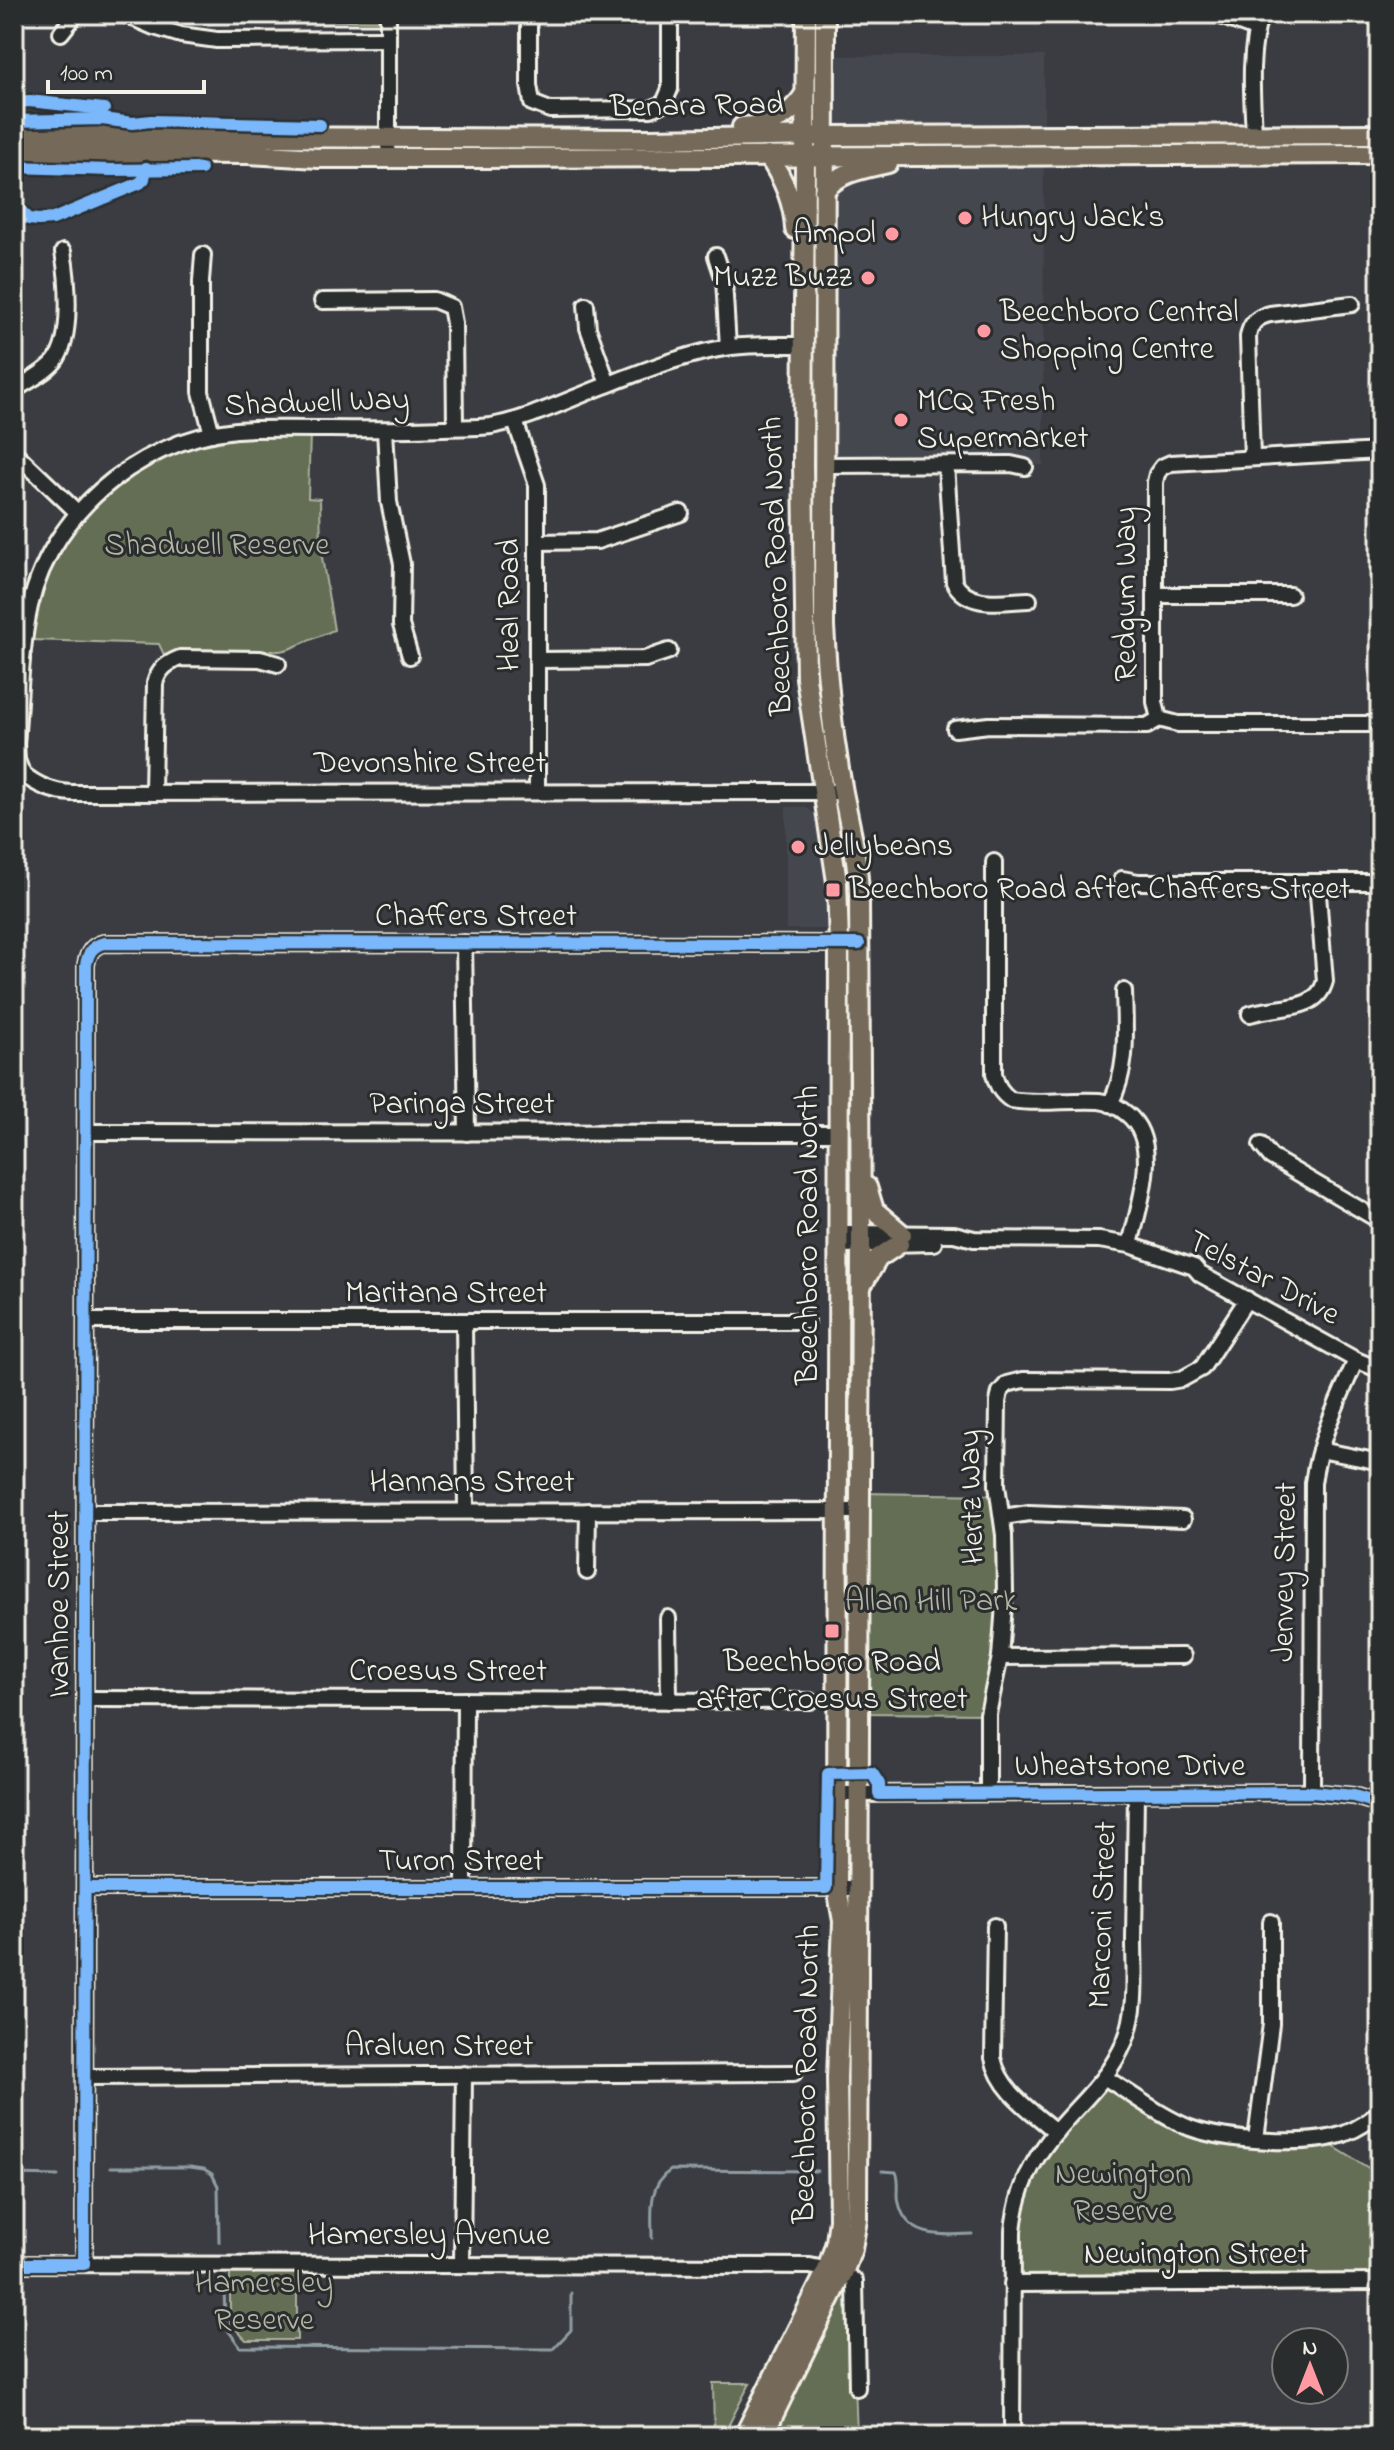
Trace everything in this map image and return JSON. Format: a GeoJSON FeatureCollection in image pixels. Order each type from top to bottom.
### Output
{"type":"FeatureCollection","features":[{"type":"Feature","properties":{"kind":"main road","name":"Beechboro Road North"},"geometry":{"type":"LineString","coordinates":[[744,2436],[835,2272],[852,2249],[857,2219],[858,1794],[839,1239],[837,882],[806,678],[803,299],[806,14]]}},
{"type":"Feature","properties":{"kind":"main road","name":"Beechboro Road North"},"geometry":{"type":"LineString","coordinates":[[763,2436],[835,2272],[839,2219],[837,2078],[843,1921],[837,1888],[838,1794],[861,1239],[858,866],[843,792],[827,678],[824,627],[825,14]]}},
{"type":"Feature","properties":{"kind":"main road"},"geometry":{"type":"LineString","coordinates":[[649,139],[684,130],[754,127],[780,119],[795,109],[805,94]]}},
{"type":"Feature","properties":{"kind":"main road"},"geometry":{"type":"LineString","coordinates":[[1254,133],[1254,154]]}},
{"type":"Feature","properties":{"kind":"main road","name":"Benara Road"},"geometry":{"type":"LineString","coordinates":[[1030,146],[1254,133],[1380,134]]}},
{"type":"Feature","properties":{"kind":"main road"},"geometry":{"type":"LineString","coordinates":[[938,159],[943,143],[954,135]]}},
{"type":"Feature","properties":{"kind":"main road","name":"Benara Road"},"geometry":{"type":"LineString","coordinates":[[14,136],[649,139],[954,135],[1030,146],[1254,154],[1380,154]]}},
{"type":"Feature","properties":{"kind":"main road"},"geometry":{"type":"LineString","coordinates":[[186,137],[180,143],[224,147],[248,154]]}},
{"type":"Feature","properties":{"kind":"main road"},"geometry":{"type":"LineString","coordinates":[[531,139],[558,147],[588,147],[594,151],[595,158]]}},
{"type":"Feature","properties":{"kind":"main road","name":"Benara Road"},"geometry":{"type":"LineString","coordinates":[[14,146],[121,145],[152,153]]}},
{"type":"Feature","properties":{"kind":"main road"},"geometry":{"type":"LineString","coordinates":[[824,191],[831,181],[860,169],[887,163],[938,159],[971,163],[1030,146]]}},
{"type":"Feature","properties":{"kind":"main road","name":"Benara Road"},"geometry":{"type":"LineString","coordinates":[[14,153],[248,154],[319,158],[825,156],[938,159]]}},
{"type":"Feature","properties":{"kind":"main road"},"geometry":{"type":"LineString","coordinates":[[768,156],[786,188],[794,216],[797,271],[803,299]]}},
{"type":"Feature","properties":{"kind":"main road"},"geometry":{"type":"LineString","coordinates":[[860,1157],[874,1210],[901,1239],[878,1258],[860,1290]]}},
{"type":"Feature","properties":{"kind":"main road"},"geometry":{"type":"LineString","coordinates":[[777,2407],[781,2436]]}},
{"type":"Feature","properties":{"kind":"street"},"geometry":{"type":"LineString","coordinates":[[61,33],[76,14]]}},
{"type":"Feature","properties":{"kind":"street"},"geometry":{"type":"LineString","coordinates":[[124,14],[181,35],[217,40],[388,39]]}},
{"type":"Feature","properties":{"kind":"street"},"geometry":{"type":"LineString","coordinates":[[388,14],[388,158]]}},
{"type":"Feature","properties":{"kind":"street"},"geometry":{"type":"LineString","coordinates":[[529,14],[532,103],[550,110],[651,109],[664,103],[670,89],[670,14]]}},
{"type":"Feature","properties":{"kind":"street"},"geometry":{"type":"LineString","coordinates":[[1215,14],[1255,29]]}},
{"type":"Feature","properties":{"kind":"street"},"geometry":{"type":"LineString","coordinates":[[1254,133],[1255,29],[1261,14]]}},
{"type":"Feature","properties":{"kind":"street"},"geometry":{"type":"LineString","coordinates":[[14,390],[52,364],[62,350],[66,316],[63,252]]}},
{"type":"Feature","properties":{"kind":"street"},"geometry":{"type":"LineString","coordinates":[[203,255],[201,392],[212,434]]}},
{"type":"Feature","properties":{"kind":"street"},"geometry":{"type":"LineString","coordinates":[[716,256],[724,280],[728,347]]}},
{"type":"Feature","properties":{"kind":"street"},"geometry":{"type":"LineString","coordinates":[[322,301],[434,300],[451,307],[454,323],[455,427]]}},
{"type":"Feature","properties":{"kind":"street"},"geometry":{"type":"LineString","coordinates":[[1252,458],[1249,329],[1261,316],[1352,304]]}},
{"type":"Feature","properties":{"kind":"street"},"geometry":{"type":"LineString","coordinates":[[586,305],[588,328],[608,384]]}},
{"type":"Feature","properties":{"kind":"street"},"geometry":{"type":"LineString","coordinates":[[824,320],[815,337],[804,345],[817,357],[824,370]]}},
{"type":"Feature","properties":{"kind":"street","name":"Shadwell Way"},"geometry":{"type":"LineString","coordinates":[[18,776],[16,744],[30,604],[50,554],[77,512],[115,478],[142,460],[212,434],[252,429],[385,430],[486,426],[515,421],[608,384],[694,355],[728,347],[804,345]]}},
{"type":"Feature","properties":{"kind":"street","name":"Heal Road"},"geometry":{"type":"LineString","coordinates":[[515,421],[537,485],[537,792]]}},
{"type":"Feature","properties":{"kind":"street"},"geometry":{"type":"LineString","coordinates":[[385,430],[389,502],[402,564],[401,625],[410,656]]}},
{"type":"Feature","properties":{"kind":"street"},"geometry":{"type":"LineString","coordinates":[[803,441],[812,456],[824,465],[1011,464],[1025,467]]}},
{"type":"Feature","properties":{"kind":"street","name":"Redgum Way"},"geometry":{"type":"LineString","coordinates":[[1380,451],[1171,463],[1162,467],[1157,474],[1154,512],[1155,702],[1159,719],[1178,724],[1380,724]]}},
{"type":"Feature","properties":{"kind":"street"},"geometry":{"type":"LineString","coordinates":[[14,452],[77,512]]}},
{"type":"Feature","properties":{"kind":"street"},"geometry":{"type":"LineString","coordinates":[[803,497],[814,474],[824,465]]}},
{"type":"Feature","properties":{"kind":"street"},"geometry":{"type":"LineString","coordinates":[[946,465],[954,582],[959,592],[976,601],[1029,600]]}},
{"type":"Feature","properties":{"kind":"street"},"geometry":{"type":"LineString","coordinates":[[538,542],[597,541],[681,513]]}},
{"type":"Feature","properties":{"kind":"street"},"geometry":{"type":"LineString","coordinates":[[1155,595],[1290,595]]}},
{"type":"Feature","properties":{"kind":"street"},"geometry":{"type":"LineString","coordinates":[[538,660],[645,659],[669,651]]}},
{"type":"Feature","properties":{"kind":"street"},"geometry":{"type":"LineString","coordinates":[[153,793],[155,683],[163,668],[180,658],[260,659],[278,664]]}},
{"type":"Feature","properties":{"kind":"street"},"geometry":{"type":"LineString","coordinates":[[955,729],[989,725],[1147,726],[1159,719]]}},
{"type":"Feature","properties":{"kind":"street","name":"Devonshire Street"},"geometry":{"type":"LineString","coordinates":[[18,776],[60,792],[843,792]]}},
{"type":"Feature","properties":{"kind":"street"},"geometry":{"type":"LineString","coordinates":[[994,862],[994,1058],[997,1085],[1011,1100],[1101,1101],[1132,1117],[1144,1139],[1147,1154],[1130,1245]]}},
{"type":"Feature","properties":{"kind":"street"},"geometry":{"type":"LineString","coordinates":[[1122,879],[1138,882],[1380,882]]}},
{"type":"Feature","properties":{"kind":"street"},"geometry":{"type":"LineString","coordinates":[[1250,1014],[1311,1003],[1322,990],[1325,981],[1317,882]]}},
{"type":"Feature","properties":{"kind":"street","name":"Chaffers Street"},"geometry":{"type":"LineString","coordinates":[[94,947],[104,943],[859,944]]}},
{"type":"Feature","properties":{"kind":"street"},"geometry":{"type":"LineString","coordinates":[[464,943],[467,1133]]}},
{"type":"Feature","properties":{"kind":"street","name":"Ivanhoe Street"},"geometry":{"type":"LineString","coordinates":[[84,2264],[86,965],[94,947]]}},
{"type":"Feature","properties":{"kind":"street"},"geometry":{"type":"LineString","coordinates":[[1110,1104],[1118,1089],[1124,1061],[1124,991]]}},
{"type":"Feature","properties":{"kind":"street","name":"Paringa Street"},"geometry":{"type":"LineString","coordinates":[[86,1132],[838,1133]]}},
{"type":"Feature","properties":{"kind":"street"},"geometry":{"type":"LineString","coordinates":[[1261,1145],[1271,1157],[1378,1216]]}},
{"type":"Feature","properties":{"kind":"street","name":"Telstar Drive"},"geometry":{"type":"LineString","coordinates":[[839,1239],[901,1239],[954,1234],[974,1239],[1085,1239],[1130,1245],[1194,1267],[1200,1274],[1356,1360],[1380,1370]]}},
{"type":"Feature","properties":{"kind":"street","name":"Hertz Way"},"geometry":{"type":"LineString","coordinates":[[988,1793],[988,1714],[1000,1657],[1005,1592],[1003,1517],[997,1485],[1000,1392],[1007,1384],[1023,1380],[1182,1379],[1202,1368],[1247,1299]]}},
{"type":"Feature","properties":{"kind":"street","name":"Maritana Street"},"geometry":{"type":"LineString","coordinates":[[86,1321],[807,1321]]}},
{"type":"Feature","properties":{"kind":"street"},"geometry":{"type":"LineString","coordinates":[[464,1322],[466,1510]]}},
{"type":"Feature","properties":{"kind":"street","name":"Jenvey Street"},"geometry":{"type":"LineString","coordinates":[[1312,1792],[1312,1500],[1327,1426],[1356,1360]]}},
{"type":"Feature","properties":{"kind":"street"},"geometry":{"type":"LineString","coordinates":[[1320,1450],[1380,1462]]}},
{"type":"Feature","properties":{"kind":"street"},"geometry":{"type":"LineString","coordinates":[[587,1572],[588,1511]]}},
{"type":"Feature","properties":{"kind":"street","name":"Hannans Street"},"geometry":{"type":"LineString","coordinates":[[86,1512],[849,1511]]}},
{"type":"Feature","properties":{"kind":"street"},"geometry":{"type":"LineString","coordinates":[[1003,1517],[1029,1513],[1183,1519]]}},
{"type":"Feature","properties":{"kind":"street"},"geometry":{"type":"LineString","coordinates":[[668,1618],[669,1701]]}},
{"type":"Feature","properties":{"kind":"street"},"geometry":{"type":"LineString","coordinates":[[1000,1657],[1183,1656]]}},
{"type":"Feature","properties":{"kind":"street","name":"Croesus Street"},"geometry":{"type":"LineString","coordinates":[[85,1699],[810,1701]]}},
{"type":"Feature","properties":{"kind":"street"},"geometry":{"type":"LineString","coordinates":[[464,1888],[465,1700]]}},
{"type":"Feature","properties":{"kind":"street","name":"Wheatstone Drive"},"geometry":{"type":"LineString","coordinates":[[838,1794],[1312,1792],[1354,1796],[1380,1804]]}},
{"type":"Feature","properties":{"kind":"street","name":"Marconi Street"},"geometry":{"type":"LineString","coordinates":[[1012,2436],[1012,2284],[1016,2208],[1036,2159],[1056,2132],[1095,2091],[1126,2039],[1132,2011],[1136,1793]]}},
{"type":"Feature","properties":{"kind":"street","name":"Turon Street"},"geometry":{"type":"LineString","coordinates":[[85,1888],[858,1888]]}},
{"type":"Feature","properties":{"kind":"street"},"geometry":{"type":"LineString","coordinates":[[1256,2139],[1271,2024],[1271,1922]]}},
{"type":"Feature","properties":{"kind":"street"},"geometry":{"type":"LineString","coordinates":[[995,1926],[993,2058],[996,2071],[1014,2096],[1056,2132]]}},
{"type":"Feature","properties":{"kind":"street","name":"Araluen Street"},"geometry":{"type":"LineString","coordinates":[[85,2077],[794,2073]]}},
{"type":"Feature","properties":{"kind":"street"},"geometry":{"type":"LineString","coordinates":[[462,2264],[464,2074]]}},
{"type":"Feature","properties":{"kind":"street"},"geometry":{"type":"LineString","coordinates":[[1104,2077],[1190,2128],[1229,2137],[1279,2141],[1327,2139],[1359,2128],[1380,2111]]}},
{"type":"Feature","properties":{"kind":"street","name":"Hamersley Avenue"},"geometry":{"type":"LineString","coordinates":[[14,2264],[789,2265],[835,2272]]}},
{"type":"Feature","properties":{"kind":"street"},"geometry":{"type":"LineString","coordinates":[[835,2272],[851,2277],[857,2287],[857,2388]]}},
{"type":"Feature","properties":{"kind":"street","name":"Newington Street"},"geometry":{"type":"LineString","coordinates":[[1012,2284],[1380,2282]]}},
{"type":"Feature","properties":{"kind":"shaded area"},"geometry":{"type":"Polygon","coordinates":[[[825,56],[1044,56],[1044,135],[825,136],[825,56]]]}},
{"type":"Feature","properties":{"kind":"shaded area"},"geometry":{"type":"Polygon","coordinates":[[[1044,154],[1043,465],[824,465],[824,191],[887,163],[1044,154]]]}},
{"type":"Feature","properties":{"kind":"shaded area"},"geometry":{"type":"Polygon","coordinates":[[[786,807],[806,807],[816,815],[829,886],[827,929],[786,929],[786,807]]]}},
{"type":"Feature","properties":{"kind":"green space"},"geometry":{"type":"Polygon","coordinates":[[[246,14],[378,14],[378,21],[245,20],[246,14]]]}},
{"type":"Feature","properties":{"kind":"green space","name":"Shadwell Reserve"},"geometry":{"type":"Polygon","coordinates":[[[310,434],[308,498],[320,499],[321,551],[334,630],[280,651],[181,651],[165,657],[159,644],[31,640],[39,602],[52,566],[72,533],[96,505],[124,480],[156,461],[192,446],[230,437],[310,434]]]}},
{"type":"Feature","properties":{"kind":"green space","name":"Allan Hill Park"},"geometry":{"type":"Polygon","coordinates":[[[859,1493],[999,1495],[1004,1535],[988,1714],[859,1713],[859,1493]]]}},
{"type":"Feature","properties":{"kind":"green space","name":"Newington Reserve"},"geometry":{"type":"Polygon","coordinates":[[[1104,2077],[1190,2128],[1321,2139],[1380,2175],[1380,2282],[1012,2284],[1021,2190],[1104,2077]]]}},
{"type":"Feature","properties":{"kind":"green space","name":"Hamersley Reserve"},"geometry":{"type":"Polygon","coordinates":[[[230,2264],[297,2264],[297,2340],[246,2340],[230,2323],[230,2264]]]}},
{"type":"Feature","properties":{"kind":"green space"},"geometry":{"type":"Polygon","coordinates":[[[851,2277],[857,2436],[781,2436],[778,2417],[851,2277]]]}},
{"type":"Feature","properties":{"kind":"green space"},"geometry":{"type":"Polygon","coordinates":[[[713,2383],[750,2383],[723,2436],[714,2436],[713,2383]]]}},
{"type":"Feature","properties":{"kind":"waterway"},"geometry":{"type":"LineString","coordinates":[[111,2167],[190,2167],[212,2174],[218,2186],[219,2242]]}},
{"type":"Feature","properties":{"kind":"waterway"},"geometry":{"type":"LineString","coordinates":[[652,2238],[654,2192],[663,2176],[671,2170],[817,2171]]}},
{"type":"Feature","properties":{"kind":"waterway"},"geometry":{"type":"LineString","coordinates":[[882,2171],[896,2172],[899,2203],[910,2224],[928,2233],[972,2234]]}},
{"type":"Feature","properties":{"kind":"waterway"},"geometry":{"type":"LineString","coordinates":[[14,2175],[58,2176]]}},
{"type":"Feature","properties":{"kind":"waterway"},"geometry":{"type":"LineString","coordinates":[[224,2286],[225,2326],[240,2347],[553,2349],[571,2330],[571,2293]]}},
{"type":"Feature","properties":{"kind":"cycle path"},"geometry":{"type":"LineString","coordinates":[[14,89],[18,102],[104,109]]}},
{"type":"Feature","properties":{"kind":"cycle path"},"geometry":{"type":"LineString","coordinates":[[14,121],[102,119],[133,123],[320,125]]}},
{"type":"Feature","properties":{"kind":"cycle path"},"geometry":{"type":"LineString","coordinates":[[14,167],[201,169]]}},
{"type":"Feature","properties":{"kind":"cycle path"},"geometry":{"type":"LineString","coordinates":[[14,184],[17,207],[29,219],[53,219],[140,183],[146,168]]}},
{"type":"Feature","properties":{"kind":"cycle path"},"geometry":{"type":"LineString","coordinates":[[14,2264],[84,2264],[86,965],[91,951],[104,943],[859,944]]}},
{"type":"Feature","properties":{"kind":"cycle path"},"geometry":{"type":"LineString","coordinates":[[85,1888],[826,1888],[828,1774],[872,1773],[879,1784],[879,1794],[1312,1792],[1354,1796],[1380,1804]]}},
{"type":"Feature","properties":{"kind":"place","name":"Hungry Jack's"},"geometry":{"type":"Point","coordinates":[965,218]}},
{"type":"Feature","properties":{"kind":"place","name":"Ampol"},"geometry":{"type":"Point","coordinates":[892,234]}},
{"type":"Feature","properties":{"kind":"place","name":"Muzz Buzz"},"geometry":{"type":"Point","coordinates":[868,278]}},
{"type":"Feature","properties":{"kind":"place","name":"Beechboro Central Shopping Centre"},"geometry":{"type":"Point","coordinates":[984,331]}},
{"type":"Feature","properties":{"kind":"place","name":"MCQ Fresh Supermarket"},"geometry":{"type":"Point","coordinates":[901,420]}},
{"type":"Feature","properties":{"kind":"place","name":"Jellybeans"},"geometry":{"type":"Point","coordinates":[798,847]}},
{"type":"Feature","properties":{"kind":"place","name":"Beechboro Road after Chaffers Street"},"geometry":{"type":"Point","coordinates":[833,890]}},
{"type":"Feature","properties":{"kind":"place","name":"Beechboro Road after Croesus Street"},"geometry":{"type":"Point","coordinates":[832,1631]}}]}
